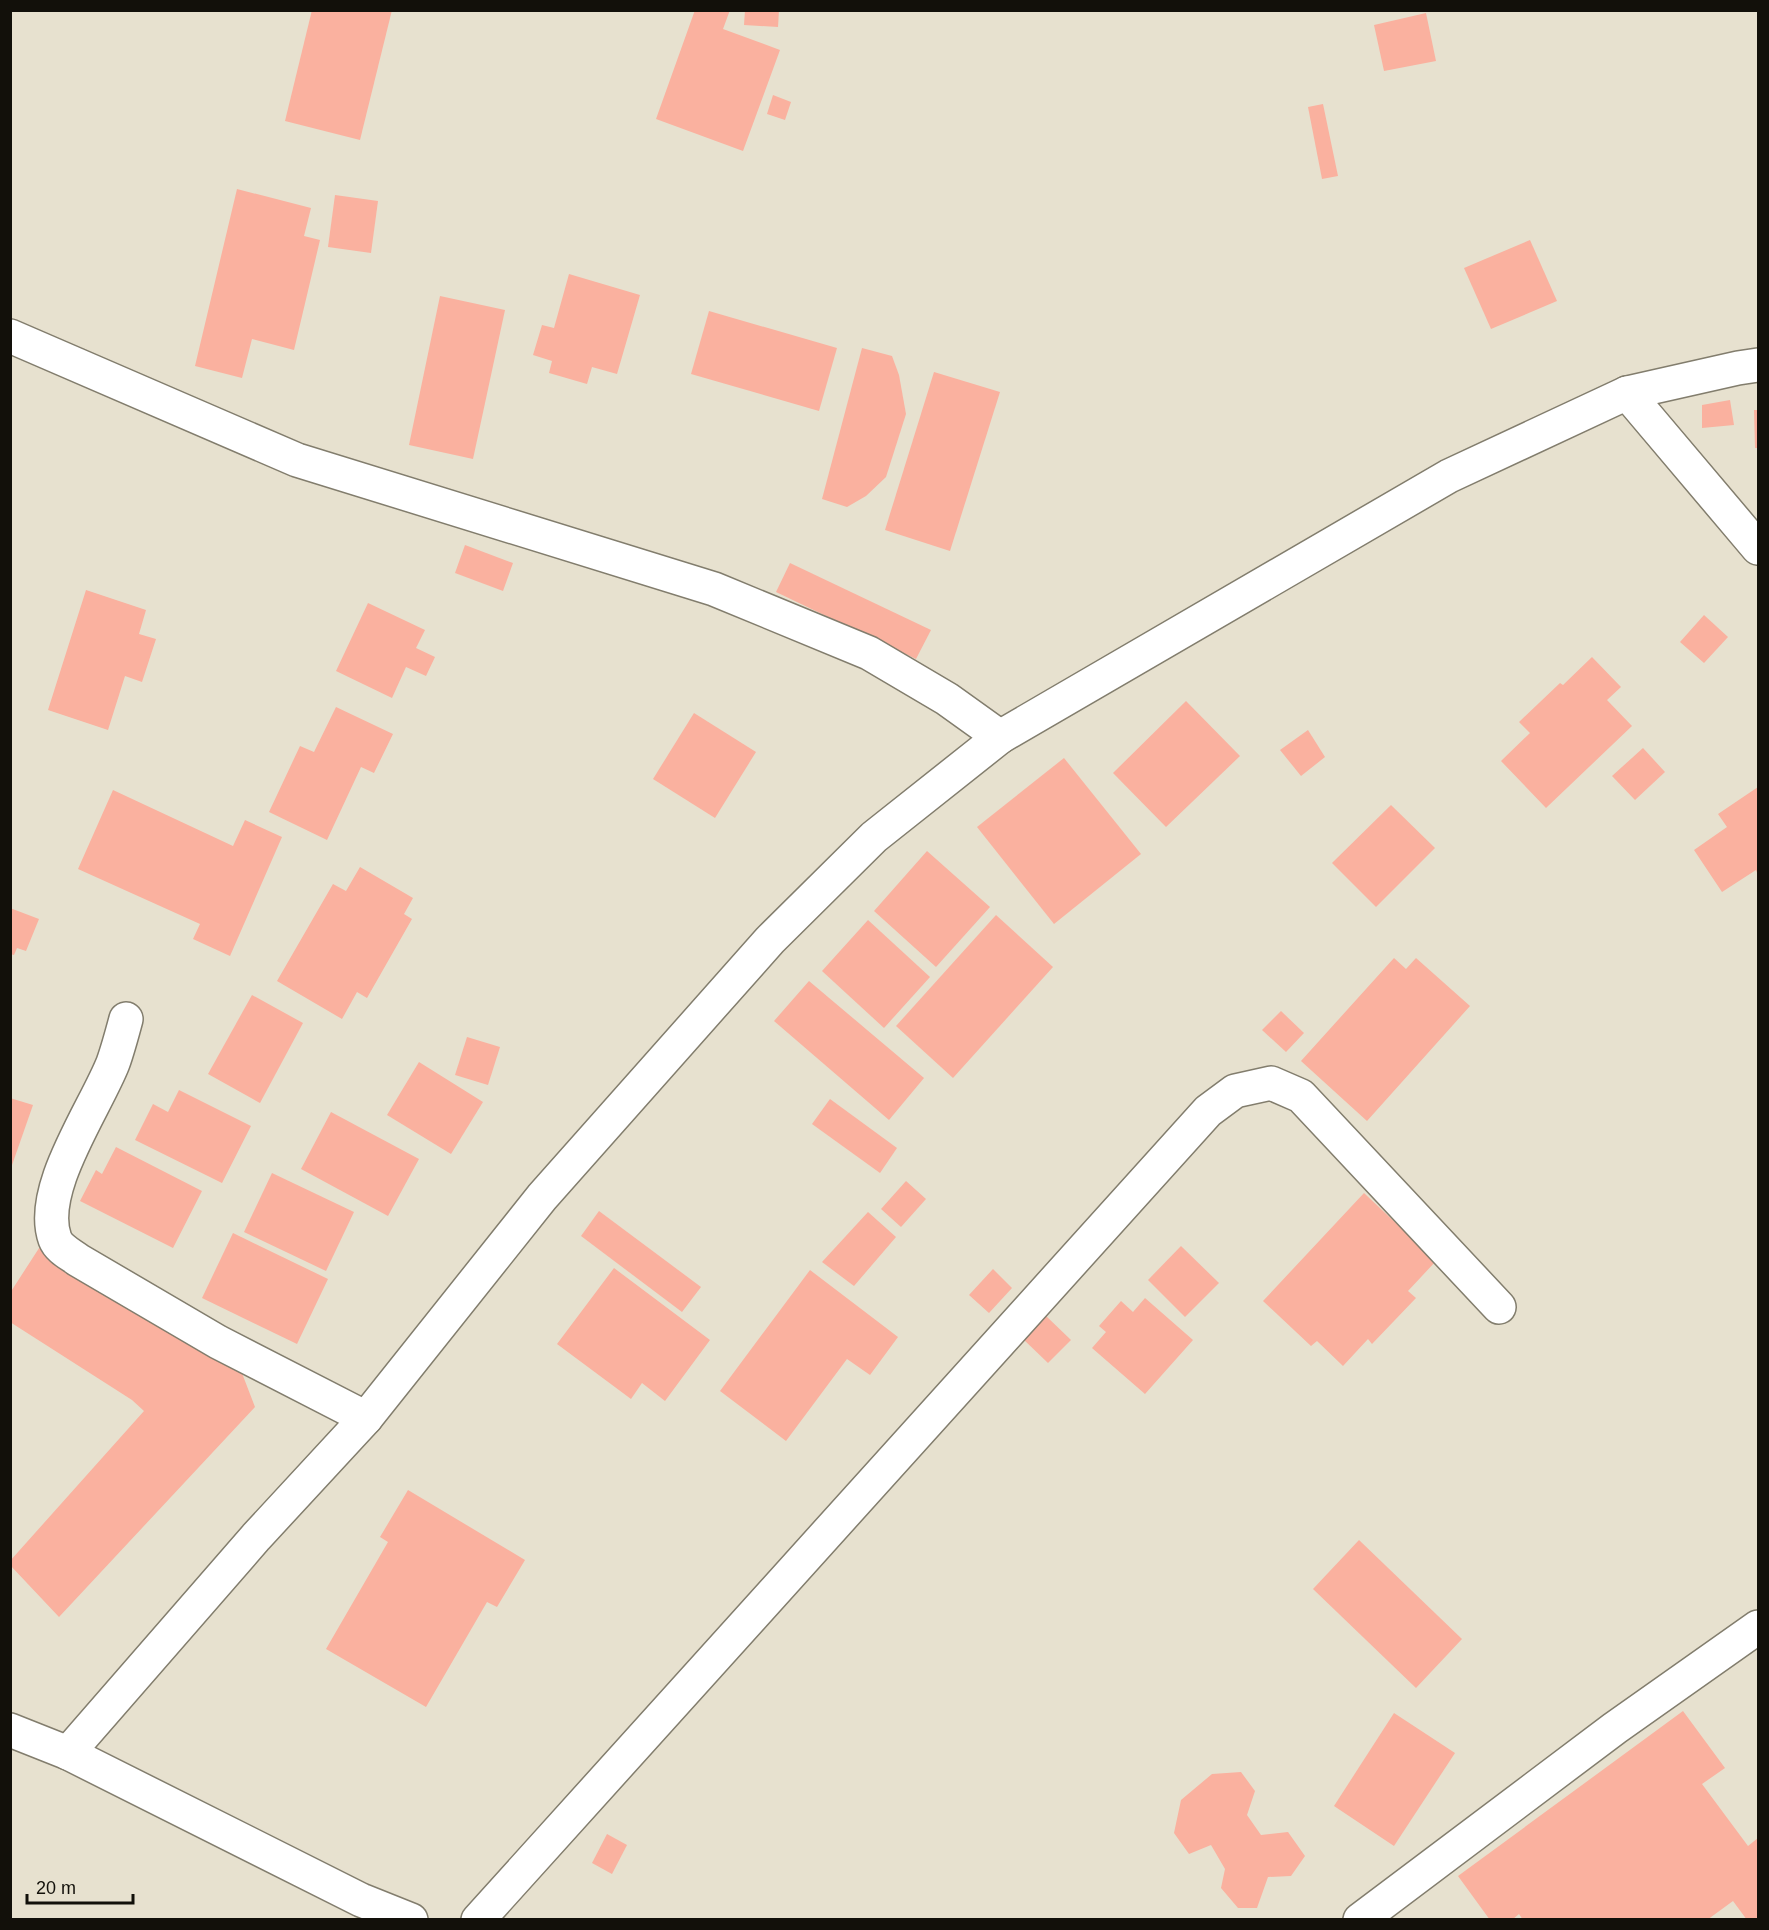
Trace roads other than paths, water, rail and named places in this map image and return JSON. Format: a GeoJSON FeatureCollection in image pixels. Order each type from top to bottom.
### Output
{"type":"FeatureCollection","features":[{"type":"Feature","properties":{"kind":"street"},"geometry":{"type":"LineString","coordinates":[[10,336],[297,460],[714,589],[869,653],[947,699],[1000,737]]}},
{"type":"Feature","properties":{"kind":"street"},"geometry":{"type":"LineString","coordinates":[[68,1753],[256,1537],[366,1418],[542,1197],[770,940],[874,837],[1000,737],[1449,476],[1628,393],[1758,365]]}},
{"type":"Feature","properties":{"kind":"street"},"geometry":{"type":"LineString","coordinates":[[1628,393],[1758,548]]}},
{"type":"Feature","properties":{"kind":"street"},"geometry":{"type":"LineString","coordinates":[[126,1019],[113,1064],[64,1165],[52,1208],[56,1241],[60,1248],[208,1336],[366,1418]]}},
{"type":"Feature","properties":{"kind":"street"},"geometry":{"type":"LineString","coordinates":[[478,1920],[1208,1111],[1235,1091],[1271,1083],[1301,1096],[1499,1306]]}},
{"type":"Feature","properties":{"kind":"street"},"geometry":{"type":"LineString","coordinates":[[1360,1920],[1615,1728],[1758,1627]]}},
{"type":"Feature","properties":{"kind":"street"},"geometry":{"type":"LineString","coordinates":[[10,1730],[68,1753],[361,1900],[411,1920]]}}]}
